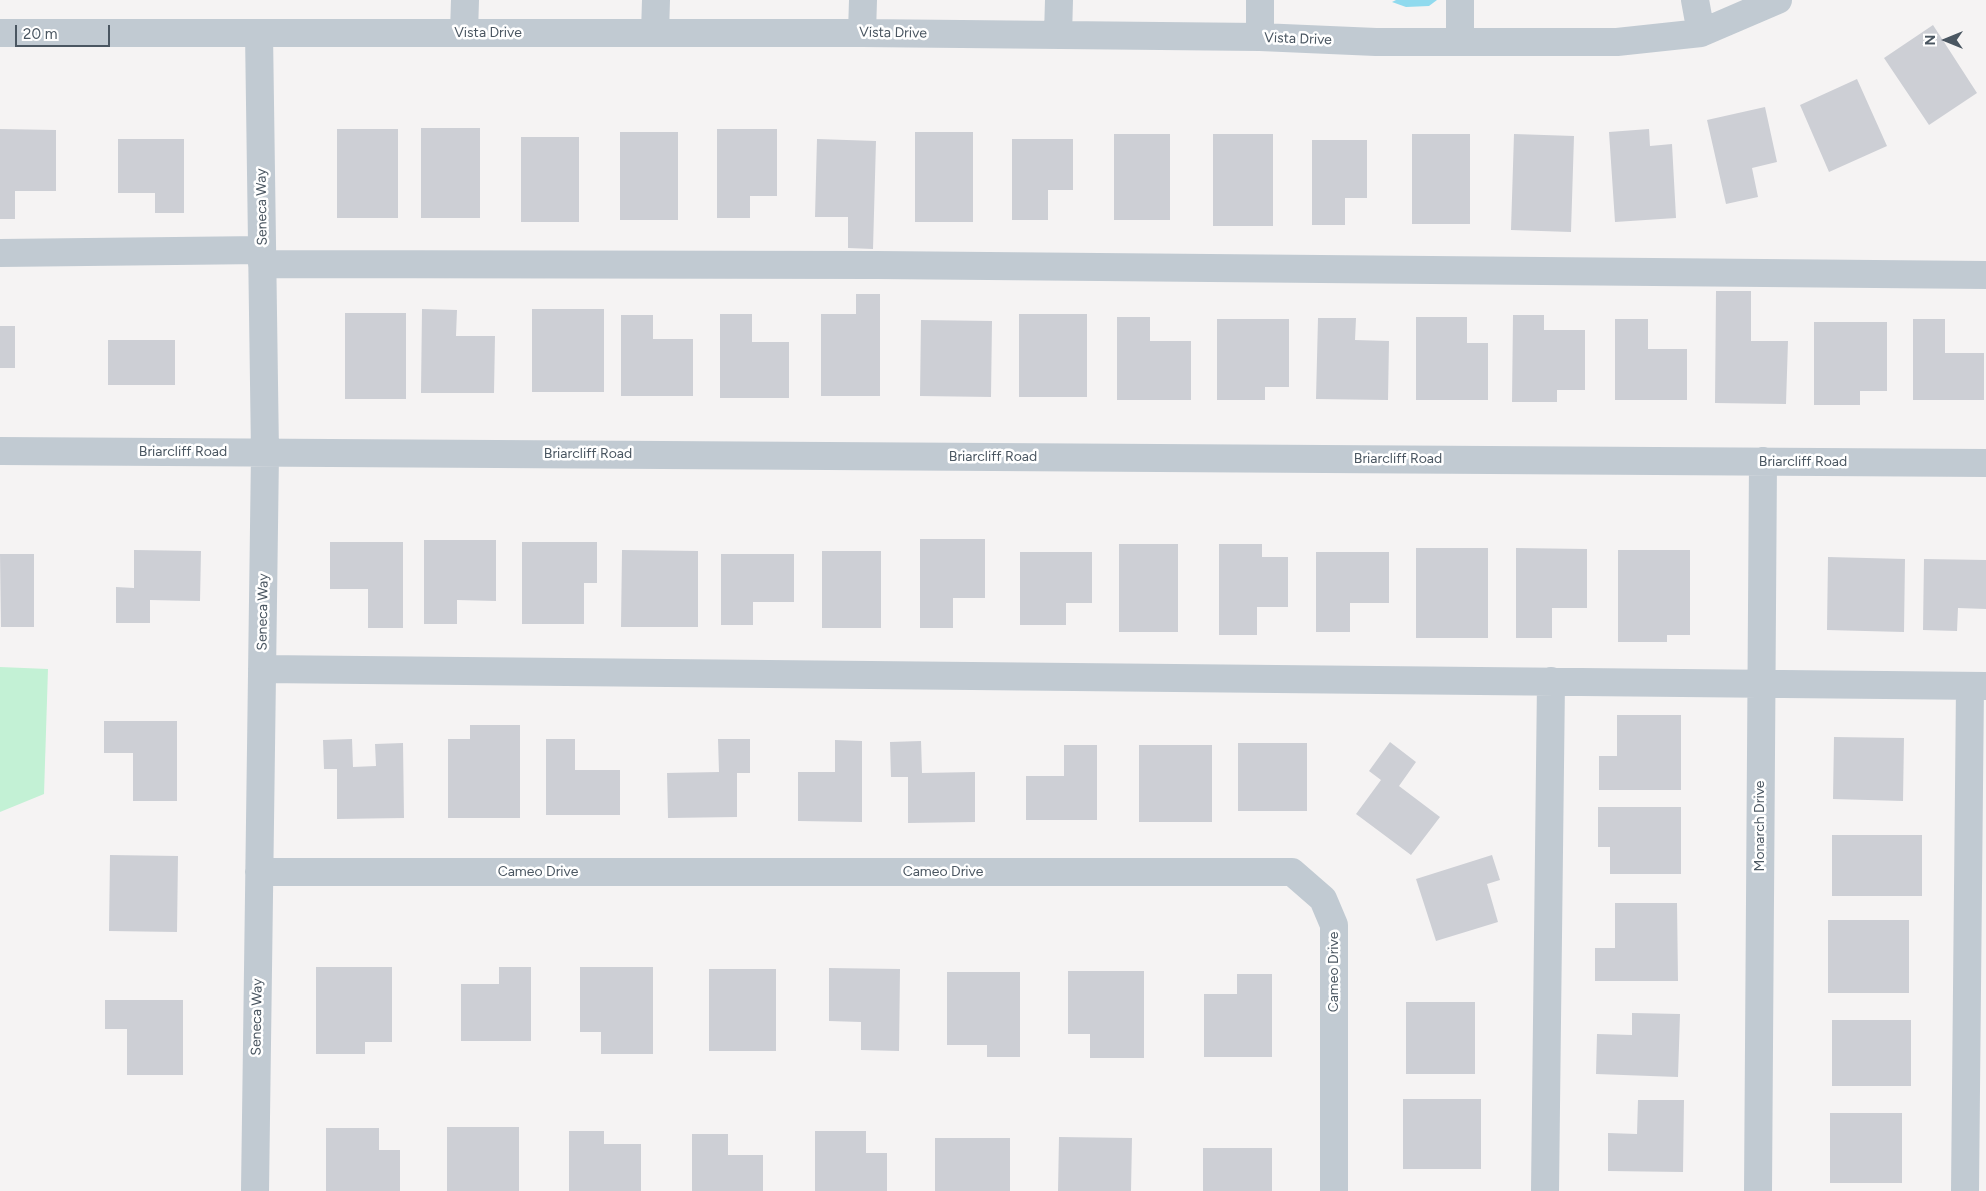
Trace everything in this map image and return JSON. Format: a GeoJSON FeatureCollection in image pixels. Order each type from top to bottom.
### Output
{"type":"FeatureCollection","features":[{"type":"Feature","properties":{"kind":"street"},"geometry":{"type":"LineString","coordinates":[[464,33],[465,0]]}},
{"type":"Feature","properties":{"kind":"street"},"geometry":{"type":"LineString","coordinates":[[655,33],[656,0]]}},
{"type":"Feature","properties":{"kind":"street"},"geometry":{"type":"LineString","coordinates":[[862,0],[862,33]]}},
{"type":"Feature","properties":{"kind":"street"},"geometry":{"type":"LineString","coordinates":[[1058,35],[1059,0]]}},
{"type":"Feature","properties":{"kind":"street"},"geometry":{"type":"LineString","coordinates":[[1260,0],[1260,38]]}},
{"type":"Feature","properties":{"kind":"street"},"geometry":{"type":"LineString","coordinates":[[1460,0],[1460,42]]}},
{"type":"Feature","properties":{"kind":"street"},"geometry":{"type":"LineString","coordinates":[[1695,0],[1700,33]]}},
{"type":"Feature","properties":{"kind":"street","name":"Vista Drive"},"geometry":{"type":"LineString","coordinates":[[0,33],[862,33],[1260,38],[1376,42],[1617,42],[1700,33],[1778,0]]}},
{"type":"Feature","properties":{"kind":"street","name":"Seneca Way"},"geometry":{"type":"LineString","coordinates":[[255,1191],[265,453],[259,33]]}},
{"type":"Feature","properties":{"kind":"street"},"geometry":{"type":"LineString","coordinates":[[0,253],[877,265],[1986,275]]}},
{"type":"Feature","properties":{"kind":"street","name":"Briarcliff Road"},"geometry":{"type":"LineString","coordinates":[[0,451],[1986,463]]}},
{"type":"Feature","properties":{"kind":"street","name":"Monarch Drive"},"geometry":{"type":"LineString","coordinates":[[1758,1191],[1763,461]]}},
{"type":"Feature","properties":{"kind":"street"},"geometry":{"type":"LineString","coordinates":[[262,669],[1978,686],[1976,1096],[1965,1191]]}},
{"type":"Feature","properties":{"kind":"street"},"geometry":{"type":"LineString","coordinates":[[1545,1191],[1551,681]]}},
{"type":"Feature","properties":{"kind":"street","name":"Cameo Drive"},"geometry":{"type":"LineString","coordinates":[[259,872],[1292,872],[1323,899],[1334,925],[1334,1191]]}},
{"type":"Feature","properties":{"kind":"green space"},"geometry":{"type":"Polygon","coordinates":[[[0,667],[48,669],[44,794],[0,812],[0,667]]]}},
{"type":"Feature","properties":{"kind":"water"},"geometry":{"type":"Polygon","coordinates":[[[1396,0],[1437,0],[1429,6],[1406,7],[1392,2],[1396,0]]]}},
{"type":"Feature","properties":{"kind":"building"},"geometry":{"type":"Polygon","coordinates":[[[1933,25],[1977,93],[1929,125],[1884,58],[1933,25]]]}},
{"type":"Feature","properties":{"kind":"building"},"geometry":{"type":"Polygon","coordinates":[[[1857,79],[1887,146],[1829,172],[1800,105],[1857,79]]]}},
{"type":"Feature","properties":{"kind":"building"},"geometry":{"type":"Polygon","coordinates":[[[1765,107],[1777,162],[1752,168],[1758,197],[1726,204],[1707,120],[1765,107]]]}},
{"type":"Feature","properties":{"kind":"building"},"geometry":{"type":"Polygon","coordinates":[[[421,128],[480,128],[480,218],[421,218],[421,128]]]}},
{"type":"Feature","properties":{"kind":"building"},"geometry":{"type":"Polygon","coordinates":[[[0,129],[56,130],[56,191],[15,191],[15,219],[0,219],[0,129]]]}},
{"type":"Feature","properties":{"kind":"building"},"geometry":{"type":"Polygon","coordinates":[[[337,129],[398,129],[398,218],[337,218],[337,129]]]}},
{"type":"Feature","properties":{"kind":"building"},"geometry":{"type":"Polygon","coordinates":[[[717,129],[777,129],[777,196],[750,196],[750,218],[717,218],[717,129]]]}},
{"type":"Feature","properties":{"kind":"building"},"geometry":{"type":"Polygon","coordinates":[[[1649,129],[1650,146],[1672,144],[1676,218],[1615,222],[1609,132],[1649,129]]]}},
{"type":"Feature","properties":{"kind":"building"},"geometry":{"type":"Polygon","coordinates":[[[620,132],[678,132],[678,220],[620,220],[620,132]]]}},
{"type":"Feature","properties":{"kind":"building"},"geometry":{"type":"Polygon","coordinates":[[[915,132],[973,132],[973,222],[915,222],[915,132]]]}},
{"type":"Feature","properties":{"kind":"building"},"geometry":{"type":"Polygon","coordinates":[[[1114,134],[1170,134],[1170,220],[1114,220],[1114,134]]]}},
{"type":"Feature","properties":{"kind":"building"},"geometry":{"type":"Polygon","coordinates":[[[1213,134],[1273,134],[1273,226],[1213,226],[1213,134]]]}},
{"type":"Feature","properties":{"kind":"building"},"geometry":{"type":"Polygon","coordinates":[[[1412,134],[1470,134],[1470,224],[1412,224],[1412,134]]]}},
{"type":"Feature","properties":{"kind":"building"},"geometry":{"type":"Polygon","coordinates":[[[1514,134],[1574,136],[1571,232],[1511,230],[1514,134]]]}},
{"type":"Feature","properties":{"kind":"building"},"geometry":{"type":"Polygon","coordinates":[[[521,137],[579,137],[579,222],[521,222],[521,137]]]}},
{"type":"Feature","properties":{"kind":"building"},"geometry":{"type":"Polygon","coordinates":[[[118,139],[184,139],[184,213],[155,213],[155,193],[118,193],[118,139]]]}},
{"type":"Feature","properties":{"kind":"building"},"geometry":{"type":"Polygon","coordinates":[[[817,139],[876,141],[873,249],[848,248],[848,217],[815,217],[817,139]]]}},
{"type":"Feature","properties":{"kind":"building"},"geometry":{"type":"Polygon","coordinates":[[[1012,139],[1073,139],[1073,190],[1048,190],[1048,220],[1012,220],[1012,139]]]}},
{"type":"Feature","properties":{"kind":"building"},"geometry":{"type":"Polygon","coordinates":[[[1312,140],[1367,140],[1367,198],[1345,198],[1345,225],[1312,225],[1312,140]]]}},
{"type":"Feature","properties":{"kind":"building"},"geometry":{"type":"Polygon","coordinates":[[[1716,291],[1751,291],[1751,341],[1788,341],[1786,404],[1715,403],[1716,291]]]}},
{"type":"Feature","properties":{"kind":"building"},"geometry":{"type":"Polygon","coordinates":[[[856,294],[880,294],[880,396],[821,396],[821,314],[856,314],[856,294]]]}},
{"type":"Feature","properties":{"kind":"building"},"geometry":{"type":"Polygon","coordinates":[[[422,309],[457,310],[456,336],[495,336],[494,393],[421,393],[422,309]]]}},
{"type":"Feature","properties":{"kind":"building"},"geometry":{"type":"Polygon","coordinates":[[[532,309],[604,309],[604,392],[532,392],[532,309]]]}},
{"type":"Feature","properties":{"kind":"building"},"geometry":{"type":"Polygon","coordinates":[[[345,313],[406,313],[406,399],[345,399],[345,313]]]}},
{"type":"Feature","properties":{"kind":"building"},"geometry":{"type":"Polygon","coordinates":[[[720,314],[752,314],[752,342],[789,342],[789,398],[720,398],[720,314]]]}},
{"type":"Feature","properties":{"kind":"building"},"geometry":{"type":"Polygon","coordinates":[[[1019,314],[1087,314],[1087,397],[1019,397],[1019,314]]]}},
{"type":"Feature","properties":{"kind":"building"},"geometry":{"type":"Polygon","coordinates":[[[621,315],[653,315],[653,339],[693,339],[693,396],[621,396],[621,315]]]}},
{"type":"Feature","properties":{"kind":"building"},"geometry":{"type":"Polygon","coordinates":[[[1513,315],[1544,315],[1544,330],[1585,330],[1585,390],[1557,390],[1557,402],[1512,402],[1513,315]]]}},
{"type":"Feature","properties":{"kind":"building"},"geometry":{"type":"Polygon","coordinates":[[[1117,317],[1150,317],[1150,341],[1191,341],[1191,400],[1117,400],[1117,317]]]}},
{"type":"Feature","properties":{"kind":"building"},"geometry":{"type":"Polygon","coordinates":[[[1416,317],[1467,317],[1467,343],[1488,343],[1488,400],[1416,400],[1416,317]]]}},
{"type":"Feature","properties":{"kind":"building"},"geometry":{"type":"Polygon","coordinates":[[[1318,318],[1356,318],[1355,340],[1389,341],[1388,400],[1316,399],[1318,318]]]}},
{"type":"Feature","properties":{"kind":"building"},"geometry":{"type":"Polygon","coordinates":[[[1217,319],[1289,319],[1289,387],[1265,387],[1265,400],[1217,400],[1217,319]]]}},
{"type":"Feature","properties":{"kind":"building"},"geometry":{"type":"Polygon","coordinates":[[[1615,319],[1648,319],[1648,349],[1687,349],[1687,400],[1615,400],[1615,319]]]}},
{"type":"Feature","properties":{"kind":"building"},"geometry":{"type":"Polygon","coordinates":[[[1913,319],[1945,319],[1945,353],[1984,353],[1984,400],[1913,400],[1913,319]]]}},
{"type":"Feature","properties":{"kind":"building"},"geometry":{"type":"Polygon","coordinates":[[[921,320],[992,321],[991,397],[920,396],[921,320]]]}},
{"type":"Feature","properties":{"kind":"building"},"geometry":{"type":"Polygon","coordinates":[[[1814,322],[1887,322],[1887,391],[1860,391],[1860,405],[1814,405],[1814,322]]]}},
{"type":"Feature","properties":{"kind":"building"},"geometry":{"type":"Polygon","coordinates":[[[0,326],[15,326],[15,368],[0,368],[0,326]]]}},
{"type":"Feature","properties":{"kind":"building"},"geometry":{"type":"Polygon","coordinates":[[[108,340],[175,340],[175,385],[108,385],[108,340]]]}},
{"type":"Feature","properties":{"kind":"building"},"geometry":{"type":"Polygon","coordinates":[[[920,539],[985,539],[985,598],[953,598],[953,628],[920,628],[920,539]]]}},
{"type":"Feature","properties":{"kind":"building"},"geometry":{"type":"Polygon","coordinates":[[[424,540],[496,540],[496,601],[457,600],[457,624],[424,624],[424,540]]]}},
{"type":"Feature","properties":{"kind":"building"},"geometry":{"type":"Polygon","coordinates":[[[330,542],[403,542],[403,628],[368,628],[368,589],[330,589],[330,542]]]}},
{"type":"Feature","properties":{"kind":"building"},"geometry":{"type":"Polygon","coordinates":[[[522,542],[597,542],[597,583],[584,583],[584,624],[522,624],[522,542]]]}},
{"type":"Feature","properties":{"kind":"building"},"geometry":{"type":"Polygon","coordinates":[[[1119,544],[1178,544],[1178,632],[1119,632],[1119,544]]]}},
{"type":"Feature","properties":{"kind":"building"},"geometry":{"type":"Polygon","coordinates":[[[1219,544],[1262,544],[1262,557],[1288,557],[1288,607],[1257,607],[1257,635],[1219,635],[1219,544]]]}},
{"type":"Feature","properties":{"kind":"building"},"geometry":{"type":"Polygon","coordinates":[[[1416,548],[1488,548],[1488,638],[1416,638],[1416,548]]]}},
{"type":"Feature","properties":{"kind":"building"},"geometry":{"type":"Polygon","coordinates":[[[1516,548],[1587,549],[1587,608],[1552,608],[1552,638],[1516,638],[1516,548]]]}},
{"type":"Feature","properties":{"kind":"building"},"geometry":{"type":"Polygon","coordinates":[[[134,550],[201,551],[200,601],[150,600],[150,623],[116,623],[116,587],[134,588],[134,550]]]}},
{"type":"Feature","properties":{"kind":"building"},"geometry":{"type":"Polygon","coordinates":[[[622,550],[698,551],[698,627],[621,627],[622,550]]]}},
{"type":"Feature","properties":{"kind":"building"},"geometry":{"type":"Polygon","coordinates":[[[1618,550],[1690,550],[1690,635],[1667,635],[1667,642],[1618,642],[1618,550]]]}},
{"type":"Feature","properties":{"kind":"building"},"geometry":{"type":"Polygon","coordinates":[[[822,551],[881,551],[881,628],[822,628],[822,551]]]}},
{"type":"Feature","properties":{"kind":"building"},"geometry":{"type":"Polygon","coordinates":[[[1020,552],[1092,552],[1092,603],[1066,603],[1066,625],[1020,625],[1020,552]]]}},
{"type":"Feature","properties":{"kind":"building"},"geometry":{"type":"Polygon","coordinates":[[[1316,552],[1389,552],[1389,603],[1350,603],[1350,632],[1316,632],[1316,552]]]}},
{"type":"Feature","properties":{"kind":"building"},"geometry":{"type":"Polygon","coordinates":[[[0,554],[34,554],[34,627],[1,627],[0,554]]]}},
{"type":"Feature","properties":{"kind":"building"},"geometry":{"type":"Polygon","coordinates":[[[721,554],[794,554],[794,602],[753,602],[753,625],[721,625],[721,554]]]}},
{"type":"Feature","properties":{"kind":"building"},"geometry":{"type":"Polygon","coordinates":[[[1828,557],[1905,559],[1904,632],[1827,630],[1828,557]]]}},
{"type":"Feature","properties":{"kind":"building"},"geometry":{"type":"Polygon","coordinates":[[[1924,559],[1986,560],[1986,609],[1958,608],[1957,631],[1923,630],[1924,559]]]}},
{"type":"Feature","properties":{"kind":"building"},"geometry":{"type":"Polygon","coordinates":[[[1617,715],[1681,715],[1681,790],[1599,790],[1599,756],[1617,756],[1617,715]]]}},
{"type":"Feature","properties":{"kind":"building"},"geometry":{"type":"Polygon","coordinates":[[[104,721],[177,721],[177,801],[133,801],[133,753],[104,753],[104,721]]]}},
{"type":"Feature","properties":{"kind":"building"},"geometry":{"type":"Polygon","coordinates":[[[470,725],[520,725],[520,818],[448,818],[448,739],[470,739],[470,725]]]}},
{"type":"Feature","properties":{"kind":"building"},"geometry":{"type":"Polygon","coordinates":[[[1834,737],[1904,738],[1903,801],[1833,799],[1834,737]]]}},
{"type":"Feature","properties":{"kind":"building"},"geometry":{"type":"Polygon","coordinates":[[[352,739],[353,767],[376,766],[375,744],[403,743],[404,818],[337,819],[337,769],[324,769],[323,740],[352,739]]]}},
{"type":"Feature","properties":{"kind":"building"},"geometry":{"type":"Polygon","coordinates":[[[546,739],[575,739],[575,770],[620,770],[620,815],[546,815],[546,739]]]}},
{"type":"Feature","properties":{"kind":"building"},"geometry":{"type":"Polygon","coordinates":[[[718,739],[750,739],[750,773],[737,773],[737,817],[668,818],[667,773],[719,772],[718,739]]]}},
{"type":"Feature","properties":{"kind":"building"},"geometry":{"type":"Polygon","coordinates":[[[835,740],[862,741],[862,822],[798,821],[798,772],[835,772],[835,740]]]}},
{"type":"Feature","properties":{"kind":"building"},"geometry":{"type":"Polygon","coordinates":[[[921,741],[922,773],[975,772],[975,822],[908,823],[908,777],[891,777],[890,742],[921,741]]]}},
{"type":"Feature","properties":{"kind":"building"},"geometry":{"type":"Polygon","coordinates":[[[1390,742],[1416,762],[1399,786],[1440,817],[1411,855],[1356,814],[1381,780],[1369,771],[1390,742]]]}},
{"type":"Feature","properties":{"kind":"building"},"geometry":{"type":"Polygon","coordinates":[[[1238,743],[1307,743],[1307,811],[1238,811],[1238,743]]]}},
{"type":"Feature","properties":{"kind":"building"},"geometry":{"type":"Polygon","coordinates":[[[1064,745],[1097,745],[1097,820],[1026,820],[1026,776],[1064,776],[1064,745]]]}},
{"type":"Feature","properties":{"kind":"building"},"geometry":{"type":"Polygon","coordinates":[[[1139,745],[1212,745],[1212,822],[1139,822],[1139,745]]]}},
{"type":"Feature","properties":{"kind":"building"},"geometry":{"type":"Polygon","coordinates":[[[1598,807],[1681,807],[1681,874],[1610,874],[1610,847],[1598,847],[1598,807]]]}},
{"type":"Feature","properties":{"kind":"building"},"geometry":{"type":"Polygon","coordinates":[[[1832,835],[1922,835],[1922,896],[1832,896],[1832,835]]]}},
{"type":"Feature","properties":{"kind":"building"},"geometry":{"type":"Polygon","coordinates":[[[110,855],[178,856],[177,932],[109,931],[110,855]]]}},
{"type":"Feature","properties":{"kind":"building"},"geometry":{"type":"Polygon","coordinates":[[[1492,855],[1500,880],[1487,884],[1498,922],[1436,941],[1416,879],[1492,855]]]}},
{"type":"Feature","properties":{"kind":"building"},"geometry":{"type":"Polygon","coordinates":[[[1615,903],[1677,903],[1678,981],[1595,981],[1595,948],[1615,948],[1615,903]]]}},
{"type":"Feature","properties":{"kind":"building"},"geometry":{"type":"Polygon","coordinates":[[[1828,920],[1909,920],[1909,993],[1828,993],[1828,920]]]}},
{"type":"Feature","properties":{"kind":"building"},"geometry":{"type":"Polygon","coordinates":[[[316,967],[392,967],[392,1042],[365,1042],[365,1054],[316,1054],[316,967]]]}},
{"type":"Feature","properties":{"kind":"building"},"geometry":{"type":"Polygon","coordinates":[[[499,967],[531,967],[531,1041],[461,1041],[461,984],[499,984],[499,967]]]}},
{"type":"Feature","properties":{"kind":"building"},"geometry":{"type":"Polygon","coordinates":[[[580,967],[653,967],[653,1054],[601,1054],[601,1032],[580,1032],[580,967]]]}},
{"type":"Feature","properties":{"kind":"building"},"geometry":{"type":"Polygon","coordinates":[[[829,968],[900,969],[899,1051],[861,1050],[861,1022],[829,1021],[829,968]]]}},
{"type":"Feature","properties":{"kind":"building"},"geometry":{"type":"Polygon","coordinates":[[[709,969],[776,969],[776,1051],[709,1051],[709,969]]]}},
{"type":"Feature","properties":{"kind":"building"},"geometry":{"type":"Polygon","coordinates":[[[1068,971],[1144,971],[1144,1058],[1090,1058],[1090,1034],[1068,1034],[1068,971]]]}},
{"type":"Feature","properties":{"kind":"building"},"geometry":{"type":"Polygon","coordinates":[[[947,972],[1020,972],[1020,1057],[987,1057],[987,1045],[947,1045],[947,972]]]}},
{"type":"Feature","properties":{"kind":"building"},"geometry":{"type":"Polygon","coordinates":[[[1237,974],[1272,974],[1272,1057],[1204,1057],[1204,994],[1237,994],[1237,974]]]}},
{"type":"Feature","properties":{"kind":"building"},"geometry":{"type":"Polygon","coordinates":[[[105,1000],[183,1000],[183,1075],[127,1075],[127,1029],[105,1029],[105,1000]]]}},
{"type":"Feature","properties":{"kind":"building"},"geometry":{"type":"Polygon","coordinates":[[[1406,1002],[1475,1002],[1475,1074],[1406,1074],[1406,1002]]]}},
{"type":"Feature","properties":{"kind":"building"},"geometry":{"type":"Polygon","coordinates":[[[1632,1013],[1680,1014],[1678,1077],[1596,1074],[1597,1034],[1632,1035],[1632,1013]]]}},
{"type":"Feature","properties":{"kind":"building"},"geometry":{"type":"Polygon","coordinates":[[[1832,1020],[1911,1020],[1911,1086],[1832,1086],[1832,1020]]]}},
{"type":"Feature","properties":{"kind":"building"},"geometry":{"type":"Polygon","coordinates":[[[1403,1099],[1481,1099],[1481,1169],[1403,1169],[1403,1099]]]}},
{"type":"Feature","properties":{"kind":"building"},"geometry":{"type":"Polygon","coordinates":[[[1638,1100],[1684,1100],[1683,1172],[1608,1171],[1608,1133],[1637,1134],[1638,1100]]]}},
{"type":"Feature","properties":{"kind":"building"},"geometry":{"type":"Polygon","coordinates":[[[1830,1113],[1902,1113],[1902,1183],[1830,1183],[1830,1113]]]}},
{"type":"Feature","properties":{"kind":"building"},"geometry":{"type":"Polygon","coordinates":[[[447,1127],[519,1127],[519,1191],[447,1191],[447,1127]]]}},
{"type":"Feature","properties":{"kind":"building"},"geometry":{"type":"Polygon","coordinates":[[[326,1128],[379,1128],[379,1150],[400,1150],[400,1191],[326,1191],[326,1128]]]}},
{"type":"Feature","properties":{"kind":"building"},"geometry":{"type":"Polygon","coordinates":[[[569,1131],[604,1131],[604,1144],[641,1144],[641,1191],[569,1191],[569,1131]]]}},
{"type":"Feature","properties":{"kind":"building"},"geometry":{"type":"Polygon","coordinates":[[[815,1131],[866,1131],[866,1153],[887,1153],[887,1191],[815,1191],[815,1131]]]}},
{"type":"Feature","properties":{"kind":"building"},"geometry":{"type":"Polygon","coordinates":[[[692,1134],[728,1134],[728,1155],[763,1155],[763,1191],[692,1191],[692,1134]]]}},
{"type":"Feature","properties":{"kind":"building"},"geometry":{"type":"Polygon","coordinates":[[[1059,1137],[1132,1138],[1131,1191],[1058,1191],[1059,1137]]]}},
{"type":"Feature","properties":{"kind":"building"},"geometry":{"type":"Polygon","coordinates":[[[935,1138],[1010,1138],[1010,1191],[935,1191],[935,1138]]]}},
{"type":"Feature","properties":{"kind":"building"},"geometry":{"type":"Polygon","coordinates":[[[1203,1148],[1272,1148],[1272,1191],[1203,1191],[1203,1148]]]}}]}
